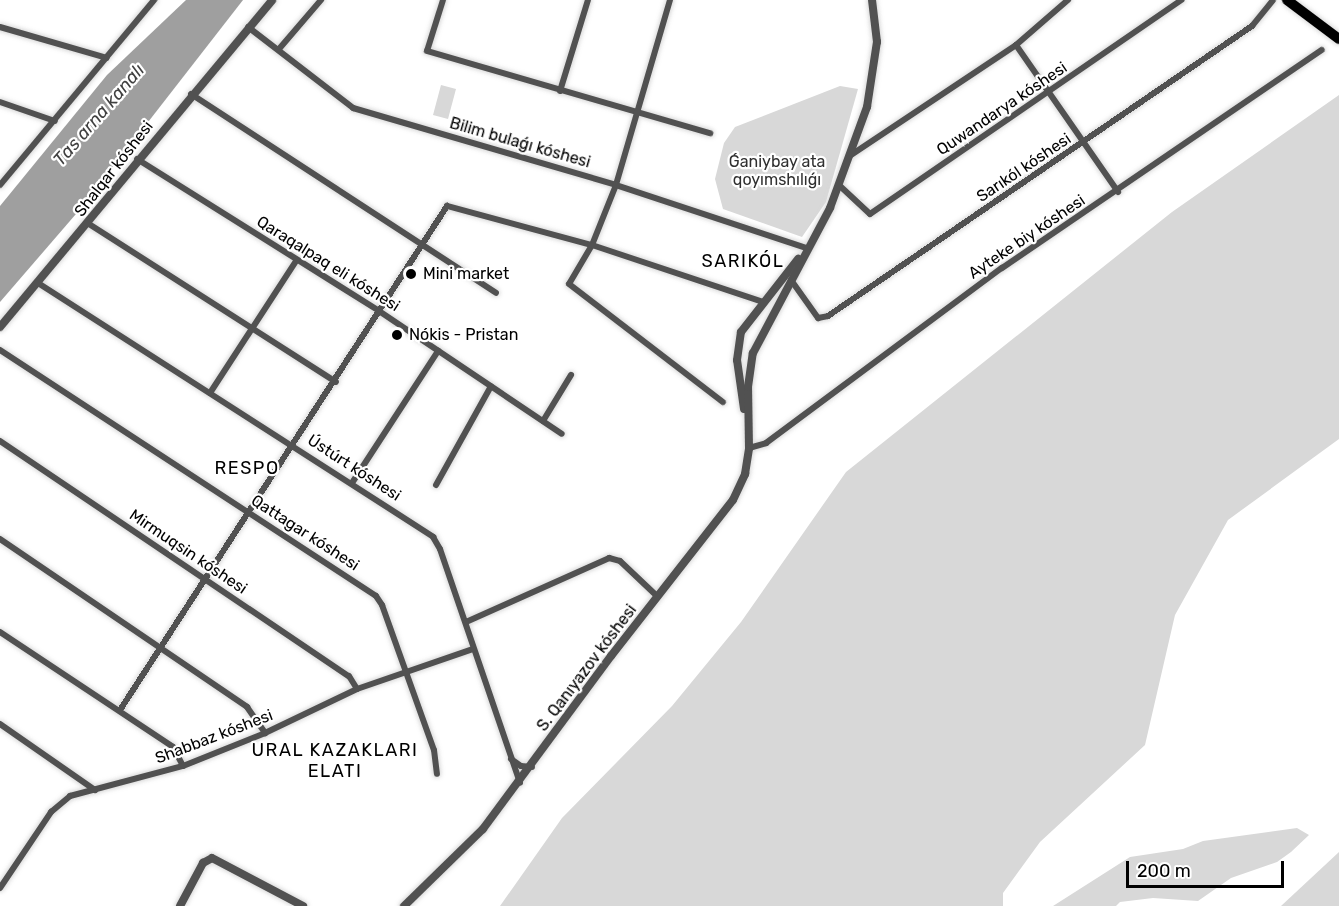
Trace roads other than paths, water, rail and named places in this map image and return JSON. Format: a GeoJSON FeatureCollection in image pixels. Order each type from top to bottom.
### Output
{"type":"FeatureCollection","features":[{"type":"Feature","properties":{"kind":"main road"},"geometry":{"type":"LineString","coordinates":[[1287,0],[1339,39]]}},
{"type":"Feature","properties":{"kind":"street"},"geometry":{"type":"LineString","coordinates":[[0,185],[154,0]]}},
{"type":"Feature","properties":{"kind":"street","name":"Shalqar kóshesi"},"geometry":{"type":"LineString","coordinates":[[0,327],[89,224],[190,93],[272,0]]}},
{"type":"Feature","properties":{"kind":"street"},"geometry":{"type":"LineString","coordinates":[[279,49],[321,0]]}},
{"type":"Feature","properties":{"kind":"street"},"geometry":{"type":"LineString","coordinates":[[443,0],[427,51],[710,133]]}},
{"type":"Feature","properties":{"kind":"street"},"geometry":{"type":"LineString","coordinates":[[560,91],[588,0]]}},
{"type":"Feature","properties":{"kind":"street"},"geometry":{"type":"LineString","coordinates":[[670,0],[616,185],[592,245],[569,284],[723,402]]}},
{"type":"Feature","properties":{"kind":"street","name":"S. Qanıyazov kóshesi"},"geometry":{"type":"LineString","coordinates":[[747,423],[753,353],[840,186],[875,74],[877,42],[872,0]]}},
{"type":"Feature","properties":{"kind":"street"},"geometry":{"type":"LineString","coordinates":[[851,154],[1016,45],[1068,0]]}},
{"type":"Feature","properties":{"kind":"street","name":"Quwandarya kóshesi"},"geometry":{"type":"LineString","coordinates":[[840,186],[870,214],[1051,93],[1180,0]]}},
{"type":"Feature","properties":{"kind":"street","name":"Sarıkól kóshesi"},"geometry":{"type":"LineString","coordinates":[[791,280],[818,318],[828,316],[1087,142],[1252,26],[1273,0]]}},
{"type":"Feature","properties":{"kind":"street","name":"Bilim bulaǵı kóshesi"},"geometry":{"type":"LineString","coordinates":[[247,26],[353,108],[616,185],[807,248]]}},
{"type":"Feature","properties":{"kind":"street"},"geometry":{"type":"LineString","coordinates":[[0,27],[106,58]]}},
{"type":"Feature","properties":{"kind":"street"},"geometry":{"type":"LineString","coordinates":[[1016,45],[1087,142],[1118,192]]}},
{"type":"Feature","properties":{"kind":"street","name":"Ayteke biy kóshesi"},"geometry":{"type":"LineString","coordinates":[[749,448],[766,443],[1002,268],[1118,192],[1322,50]]}},
{"type":"Feature","properties":{"kind":"street"},"geometry":{"type":"LineString","coordinates":[[190,93],[496,293]]}},
{"type":"Feature","properties":{"kind":"street"},"geometry":{"type":"LineString","coordinates":[[0,102],[55,121]]}},
{"type":"Feature","properties":{"kind":"street","name":"Qaraqalpaq eli kóshesi"},"geometry":{"type":"LineString","coordinates":[[137,159],[296,261],[379,311],[562,434]]}},
{"type":"Feature","properties":{"kind":"street"},"geometry":{"type":"LineString","coordinates":[[120,710],[336,382],[447,206],[592,245],[762,302]]}},
{"type":"Feature","properties":{"kind":"street"},"geometry":{"type":"LineString","coordinates":[[89,224],[336,382]]}},
{"type":"Feature","properties":{"kind":"street","name":"S. Qanıyazov kóshesi"},"geometry":{"type":"LineString","coordinates":[[404,906],[483,829],[733,500],[745,474],[749,448],[747,423],[738,380],[738,344],[741,332],[762,302],[807,248]]}},
{"type":"Feature","properties":{"kind":"street"},"geometry":{"type":"LineString","coordinates":[[210,393],[296,261]]}},
{"type":"Feature","properties":{"kind":"street","name":"Ústúrt kóshesi"},"geometry":{"type":"LineString","coordinates":[[38,283],[433,537],[466,622],[473,649],[520,783]]}},
{"type":"Feature","properties":{"kind":"street","name":"Qattagar kóshesi"},"geometry":{"type":"LineString","coordinates":[[0,350],[376,596],[407,672],[434,750],[437,774]]}},
{"type":"Feature","properties":{"kind":"street"},"geometry":{"type":"LineString","coordinates":[[352,483],[438,351]]}},
{"type":"Feature","properties":{"kind":"street"},"geometry":{"type":"LineString","coordinates":[[543,421],[571,375]]}},
{"type":"Feature","properties":{"kind":"street"},"geometry":{"type":"LineString","coordinates":[[436,485],[491,386]]}},
{"type":"Feature","properties":{"kind":"street","name":"Mirmuqsin kóshesi"},"geometry":{"type":"LineString","coordinates":[[0,441],[349,676],[357,689]]}},
{"type":"Feature","properties":{"kind":"street"},"geometry":{"type":"LineString","coordinates":[[0,539],[247,707],[265,733]]}},
{"type":"Feature","properties":{"kind":"street"},"geometry":{"type":"LineString","coordinates":[[466,622],[609,558],[620,561],[658,597]]}},
{"type":"Feature","properties":{"kind":"street"},"geometry":{"type":"LineString","coordinates":[[0,632],[173,747],[183,766]]}},
{"type":"Feature","properties":{"kind":"street","name":"Shabbaz kóshesi"},"geometry":{"type":"LineString","coordinates":[[0,888],[56,807],[70,796],[183,766],[265,733],[357,689],[473,649]]}},
{"type":"Feature","properties":{"kind":"street"},"geometry":{"type":"LineString","coordinates":[[0,724],[95,790]]}},
{"type":"Feature","properties":{"kind":"street"},"geometry":{"type":"LineString","coordinates":[[510,758],[521,766],[532,766]]}},
{"type":"Feature","properties":{"kind":"street"},"geometry":{"type":"LineString","coordinates":[[180,906],[203,863],[212,858],[303,906]]}},
{"type":"Feature","properties":{"kind":"water","name":"Tas arna kanalı"},"geometry":{"type":"Polygon","coordinates":[[[186,0],[243,0],[82,207],[0,302],[0,206],[107,75],[186,0]]]}},
{"type":"Feature","properties":{"kind":"place","name":"Mini market"},"geometry":{"type":"Point","coordinates":[411,274]}},
{"type":"Feature","properties":{"kind":"place","name":"Nókis - Pristan"},"geometry":{"type":"Point","coordinates":[397,335]}},
{"type":"Feature","properties":{"kind":"district","name":"SARIKÓL"},"geometry":{"type":"Point","coordinates":[743,261]}},
{"type":"Feature","properties":{"kind":"district","name":"RESPO"},"geometry":{"type":"Point","coordinates":[247,468]}},
{"type":"Feature","properties":{"kind":"district","name":"URAL KAZAKLARI ELATI"},"geometry":{"type":"Point","coordinates":[335,762]}},
{"type":"Feature","properties":{"kind":"park label","name":"Ǵaniybay ata qoyımshılıǵı"},"geometry":{"type":"Point","coordinates":[777,171]}}]}
